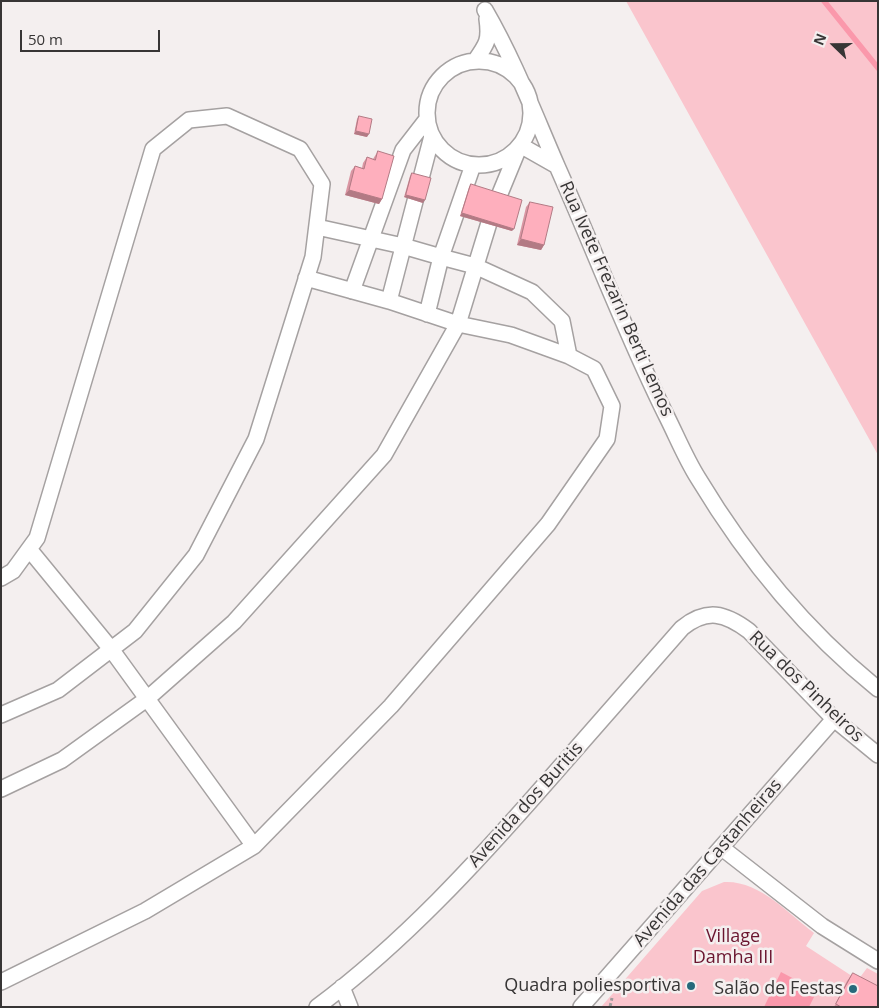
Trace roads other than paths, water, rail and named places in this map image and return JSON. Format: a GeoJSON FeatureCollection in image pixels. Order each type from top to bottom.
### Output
{"type":"FeatureCollection","features":[{"type":"Feature","properties":{"kind":"street","name":"Rua Ivete Frezarin Berti Lemos"},"geometry":{"type":"LineString","coordinates":[[475,61],[486,46],[490,35],[485,10],[506,46],[557,166],[575,202],[636,354],[697,477],[745,548],[789,603],[844,661],[878,689]]}},
{"type":"Feature","properties":{"kind":"street"},"geometry":{"type":"LineString","coordinates":[[1,789],[62,760],[148,698],[234,622],[384,455],[458,324],[492,213],[528,129],[531,112],[528,95],[520,80],[507,69],[492,62],[475,61],[459,64],[445,74],[434,86],[428,103],[427,119],[432,136],[442,150],[457,160],[473,165],[491,164],[507,156],[520,145]]}},
{"type":"Feature","properties":{"kind":"street"},"geometry":{"type":"LineString","coordinates":[[1,578],[13,571],[36,538],[153,149],[188,120],[227,116],[261,129],[300,149],[322,184],[313,257],[256,439],[196,555],[135,631],[58,690],[1,715]]}},
{"type":"Feature","properties":{"kind":"street"},"geometry":{"type":"LineString","coordinates":[[352,291],[403,150],[427,119]]}},
{"type":"Feature","properties":{"kind":"street"},"geometry":{"type":"LineString","coordinates":[[389,301],[432,136]]}},
{"type":"Feature","properties":{"kind":"street","name":"Rua Ivete Frezarin Berti Lemos"},"geometry":{"type":"LineString","coordinates":[[520,145],[557,166]]}},
{"type":"Feature","properties":{"kind":"street"},"geometry":{"type":"LineString","coordinates":[[427,314],[440,257],[473,165]]}},
{"type":"Feature","properties":{"kind":"street"},"geometry":{"type":"LineString","coordinates":[[317,227],[403,246],[475,266],[532,292],[562,321],[569,356]]}},
{"type":"Feature","properties":{"kind":"street"},"geometry":{"type":"LineString","coordinates":[[1,982],[145,911],[254,846],[404,690],[548,524],[607,439],[612,406],[594,369],[569,356],[511,335],[458,324],[389,301],[306,278]]}},
{"type":"Feature","properties":{"kind":"street"},"geometry":{"type":"LineString","coordinates":[[28,549],[111,649],[254,846]]}},
{"type":"Feature","properties":{"kind":"street","name":"Avenida dos Buritis"},"geometry":{"type":"LineString","coordinates":[[316,1007],[342,987],[462,877],[682,628],[695,617],[722,615],[733,619]]}},
{"type":"Feature","properties":{"kind":"street","name":"Rua dos Pinheiros"},"geometry":{"type":"LineString","coordinates":[[733,619],[749,631],[834,720],[878,755]]}},
{"type":"Feature","properties":{"kind":"street","name":"Avenida das Castanheiras"},"geometry":{"type":"LineString","coordinates":[[581,1007],[834,720]]}},
{"type":"Feature","properties":{"kind":"street"},"geometry":{"type":"LineString","coordinates":[[722,848],[822,926],[878,961]]}},
{"type":"Feature","properties":{"kind":"street"},"geometry":{"type":"LineString","coordinates":[[342,987],[350,1007]]}},
{"type":"Feature","properties":{"kind":"waterway"},"geometry":{"type":"LineString","coordinates":[[824,1],[878,68]]}},
{"type":"Feature","properties":{"kind":"place","name":"Quadra poliesportiva"},"geometry":{"type":"Point","coordinates":[691,986]}},
{"type":"Feature","properties":{"kind":"place","name":"Salão de Festas"},"geometry":{"type":"Point","coordinates":[853,989]}},
{"type":"Feature","properties":{"kind":"park label","name":"Village Damha III"},"geometry":{"type":"Point","coordinates":[733,948]}}]}
